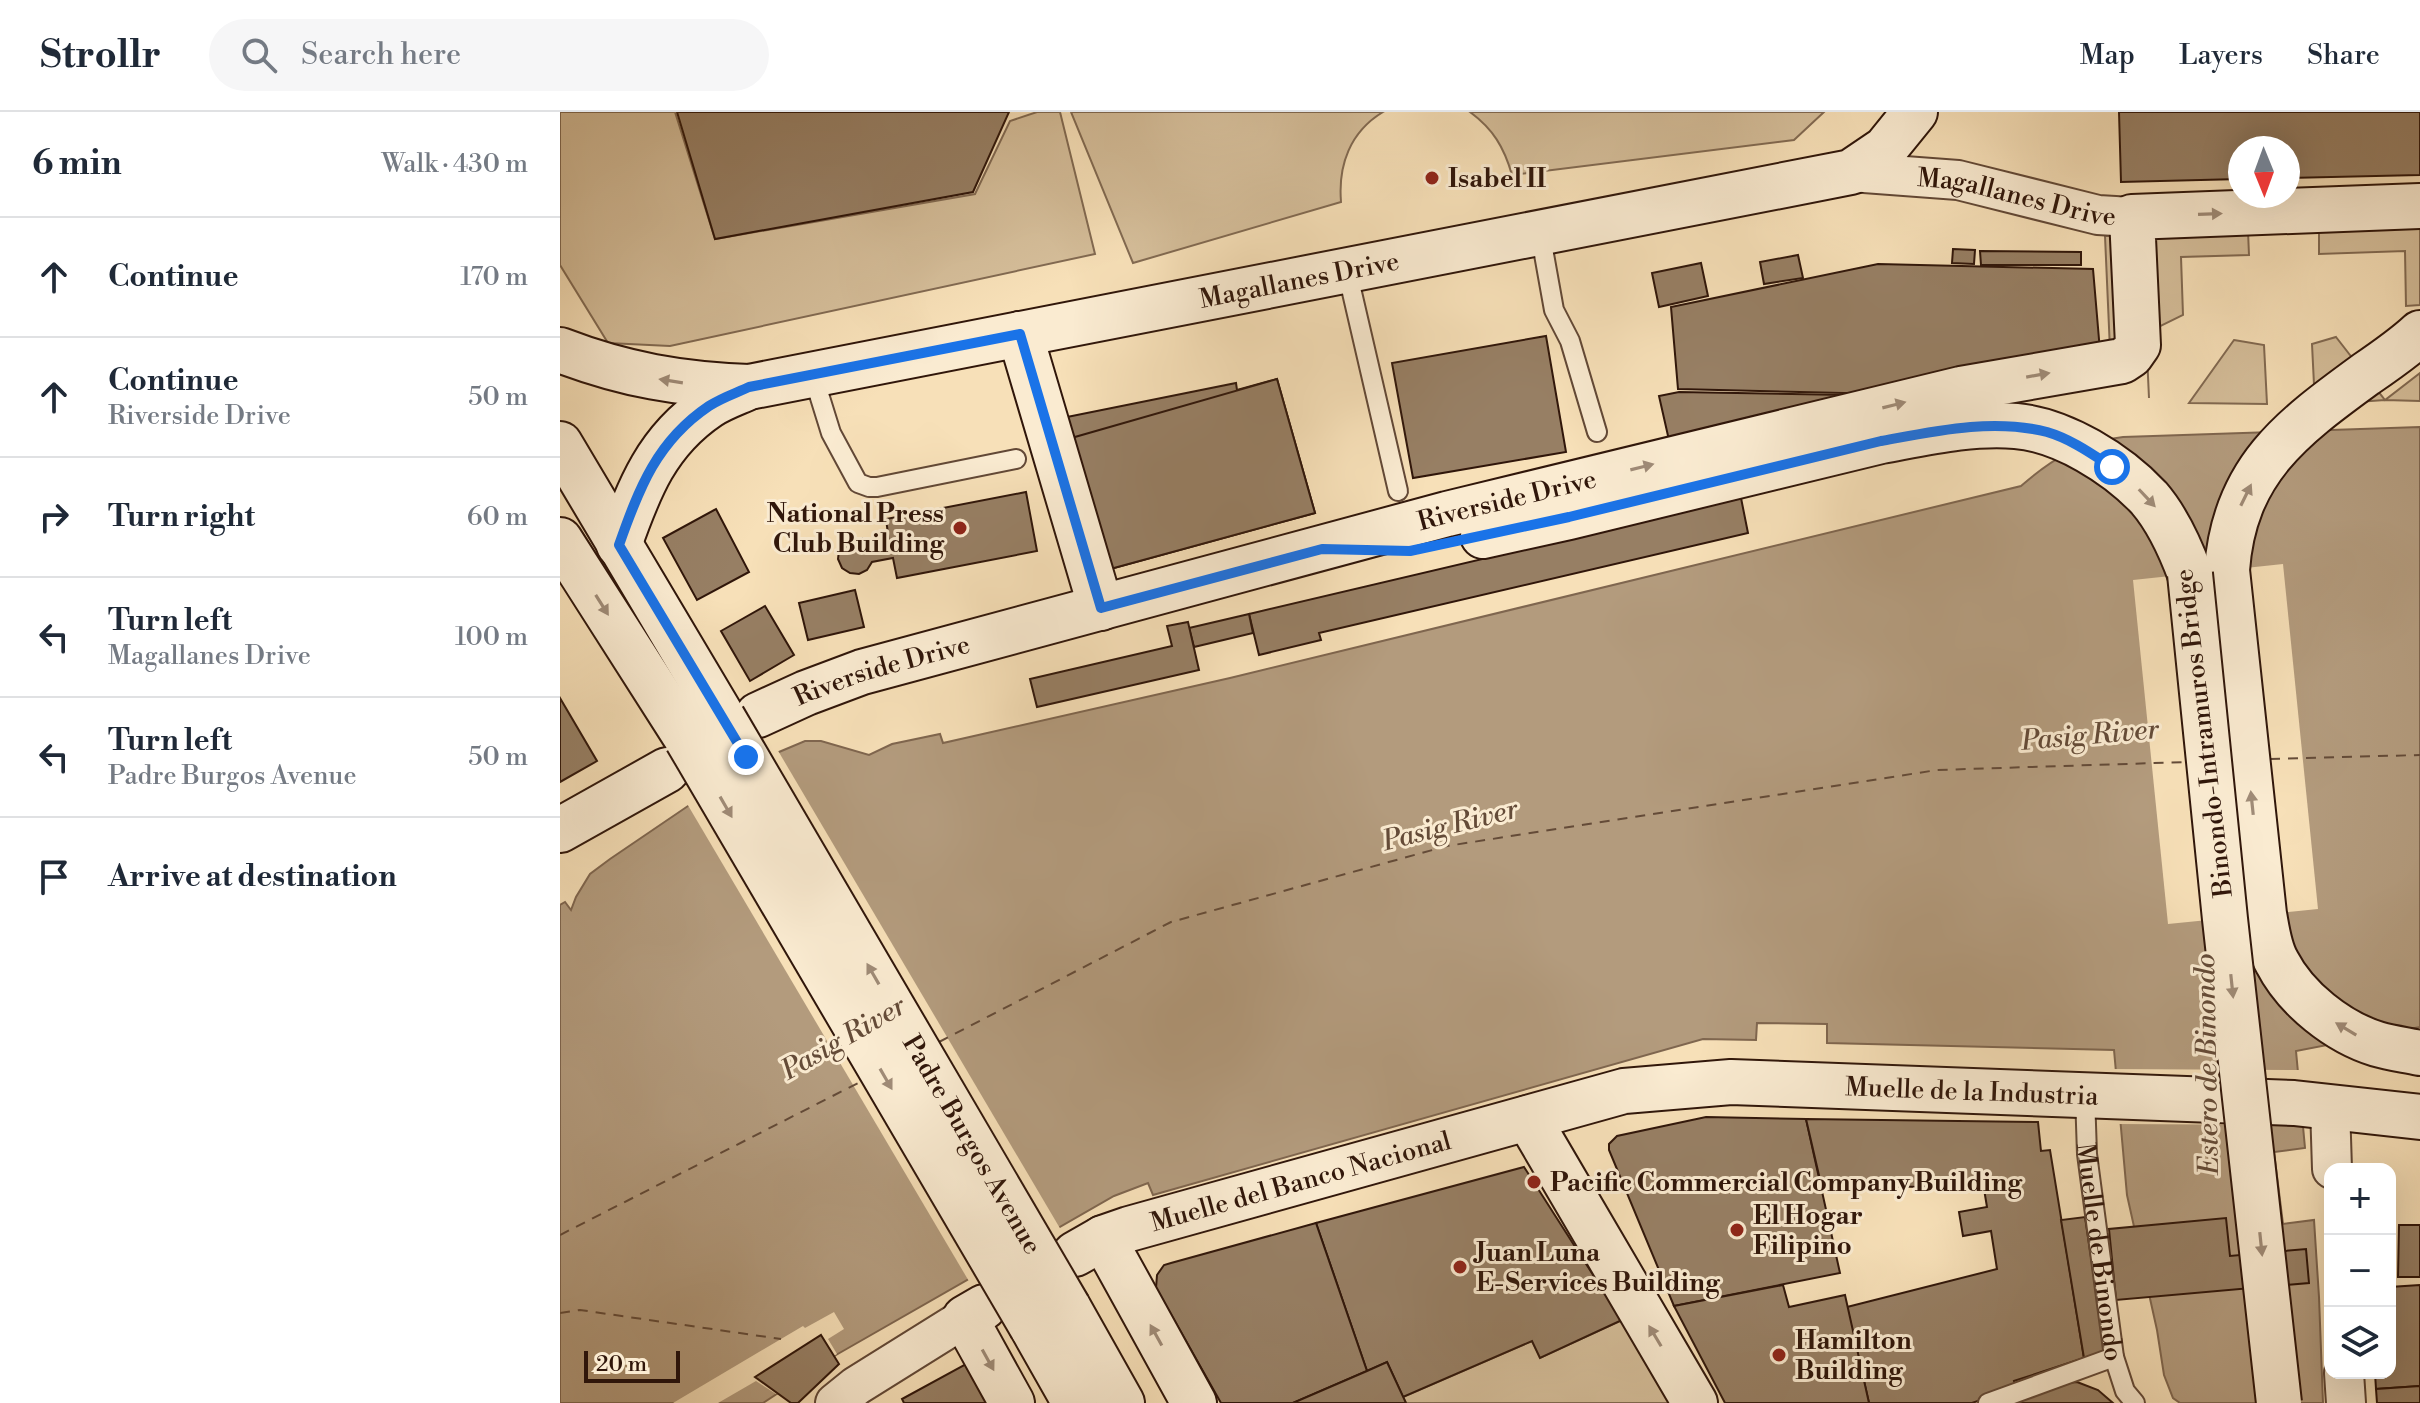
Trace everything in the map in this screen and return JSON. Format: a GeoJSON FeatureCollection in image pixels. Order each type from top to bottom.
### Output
{"type":"FeatureCollection","features":[{"type":"Feature","properties":{"kind":"street","name":"Magallanes Drive"},"geometry":{"type":"LineString","coordinates":[[1851,172],[1885,149],[1915,112]]}},
{"type":"Feature","properties":{"kind":"street","name":"Magallanes Drive"},"geometry":{"type":"LineString","coordinates":[[560,350],[643,376],[696,384],[749,387],[1851,172],[1958,180],[2087,213],[2132,217],[2420,206]]}},
{"type":"Feature","properties":{"kind":"street","name":"Riverside Drive"},"geometry":{"type":"LineString","coordinates":[[741,716],[862,672],[1447,514],[1961,389],[2122,361],[2138,345],[2132,217]]}},
{"type":"Feature","properties":{"kind":"street","name":"Binondo-Intramuros Bridge"},"geometry":{"type":"LineString","coordinates":[[2420,333],[2314,412],[2276,447],[2255,477],[2236,515],[2227,570],[2264,914],[2272,950],[2287,978],[2325,1016],[2352,1034],[2378,1045],[2420,1053]]}},
{"type":"Feature","properties":{"kind":"street"},"geometry":{"type":"LineString","coordinates":[[1020,334],[1101,608]]}},
{"type":"Feature","properties":{"kind":"street","name":"Magallanes Drive"},"geometry":{"type":"LineString","coordinates":[[619,545],[653,462],[679,430],[711,405],[749,387]]}},
{"type":"Feature","properties":{"kind":"street","name":"Binondo-Intramuros Bridge"},"geometry":{"type":"LineString","coordinates":[[1322,549],[1410,551],[1569,517],[1881,441],[1931,431],[1984,427],[2016,426],[2050,433],[2085,449],[2150,499],[2177,540],[2190,574],[2226,934],[2279,1403]]}},
{"type":"Feature","properties":{"kind":"street","name":"Padre Burgos Avenue"},"geometry":{"type":"LineString","coordinates":[[560,444],[619,545],[741,716],[1050,1317]]}},
{"type":"Feature","properties":{"kind":"street","name":"Padre Burgos Avenue"},"geometry":{"type":"LineString","coordinates":[[560,540],[677,755],[1050,1317]]}},
{"type":"Feature","properties":{"kind":"street"},"geometry":{"type":"LineString","coordinates":[[560,830],[677,755]]}},
{"type":"Feature","properties":{"kind":"street","name":"Muelle de la Industria"},"geometry":{"type":"LineString","coordinates":[[1528,1118],[1624,1091],[1731,1082],[2312,1105],[2420,1117]]}},
{"type":"Feature","properties":{"kind":"street"},"geometry":{"type":"LineString","coordinates":[[2312,1105],[2330,1163]]}},
{"type":"Feature","properties":{"kind":"street"},"geometry":{"type":"LineString","coordinates":[[1528,1118],[1695,1403]]}},
{"type":"Feature","properties":{"kind":"street","name":"Muelle del Banco Nacional"},"geometry":{"type":"LineString","coordinates":[[1194,1403],[1089,1246],[1172,1216],[1528,1118]]}},
{"type":"Feature","properties":{"kind":"street"},"geometry":{"type":"LineString","coordinates":[[835,1403],[856,1386],[974,1312],[1012,1403]]}},
{"type":"Feature","properties":{"kind":"street"},"geometry":{"type":"LineString","coordinates":[[1050,1317],[1075,1403]]}},
{"type":"Feature","properties":{"kind":"street"},"geometry":{"type":"LineString","coordinates":[[1050,1317],[1122,1403]]}},
{"type":"Feature","properties":{"kind":"street"},"geometry":{"type":"LineString","coordinates":[[2344,1379],[2346,1403]]}},
{"type":"Feature","properties":{"kind":"lane"},"geometry":{"type":"LineString","coordinates":[[1540,232],[1554,310],[1570,341],[1597,432]]}},
{"type":"Feature","properties":{"kind":"lane"},"geometry":{"type":"LineString","coordinates":[[1347,270],[1398,491]]}},
{"type":"Feature","properties":{"kind":"lane"},"geometry":{"type":"LineString","coordinates":[[813,375],[831,433],[858,483],[877,487],[1016,459]]}},
{"type":"Feature","properties":{"kind":"lane","name":"Muelle de Binondo"},"geometry":{"type":"LineString","coordinates":[[2100,1096],[2087,1154],[2114,1357],[2125,1391],[2135,1403]]}},
{"type":"Feature","properties":{"kind":"lane"},"geometry":{"type":"LineString","coordinates":[[1988,1403],[2114,1357]]}},
{"type":"Feature","properties":{"kind":"shaded area"},"geometry":{"type":"Polygon","coordinates":[[[560,112],[675,112],[715,239],[975,194],[1010,121],[1037,112],[1060,112],[1095,254],[670,346],[608,343],[560,265],[560,112]]]}},
{"type":"Feature","properties":{"kind":"shaded area"},"geometry":{"type":"Polygon","coordinates":[[[1071,112],[1383,112],[1362,129],[1348,151],[1342,175],[1341,202],[1133,263],[1071,112]]]}},
{"type":"Feature","properties":{"kind":"shaded area"},"geometry":{"type":"Polygon","coordinates":[[[1470,112],[1824,112],[1794,140],[1512,175],[1497,139],[1470,112]]]}},
{"type":"Feature","properties":{"kind":"shaded area"},"geometry":{"type":"Polygon","coordinates":[[[2420,224],[2420,305],[2406,306],[2405,251],[2319,254],[2319,228],[2420,224]]]}},
{"type":"Feature","properties":{"kind":"shaded area"},"geometry":{"type":"Polygon","coordinates":[[[2248,231],[2249,255],[2181,257],[2183,315],[2146,333],[2142,234],[2248,231]]]}},
{"type":"Feature","properties":{"kind":"shaded area"},"geometry":{"type":"Polygon","coordinates":[[[2113,235],[2128,340],[2110,350],[2105,236],[2113,235]]]}},
{"type":"Feature","properties":{"kind":"shaded area"},"geometry":{"type":"Polygon","coordinates":[[[2336,337],[2385,400],[2315,405],[2312,344],[2336,337]]]}},
{"type":"Feature","properties":{"kind":"shaded area"},"geometry":{"type":"Polygon","coordinates":[[[2234,340],[2264,345],[2267,404],[2189,403],[2234,340]]]}},
{"type":"Feature","properties":{"kind":"shaded area"},"geometry":{"type":"Polygon","coordinates":[[[2420,373],[2420,401],[2385,400],[2420,373]]]}},
{"type":"Feature","properties":{"kind":"shaded area"},"geometry":{"type":"Polygon","coordinates":[[[1622,1320],[1671,1403],[1406,1403],[1403,1397],[1532,1341],[1540,1358],[1622,1320]]]}},
{"type":"Feature","properties":{"kind":"water"},"geometry":{"type":"Polygon","coordinates":[[[2420,427],[2420,1027],[2296,1051],[2305,1148],[2274,1152],[2283,1224],[2314,1220],[2323,1403],[2180,1403],[2173,1398],[2164,1375],[2127,1195],[2114,1050],[1827,1043],[1827,1024],[1757,1023],[1756,1040],[1703,1039],[1153,1195],[1148,1183],[1114,1196],[836,1355],[763,1403],[560,1403],[560,905],[565,902],[571,910],[590,874],[688,806],[779,752],[805,741],[821,741],[869,755],[892,744],[940,734],[943,743],[1230,678],[2021,486],[2068,453],[2108,439],[2420,427]]]}},
{"type":"Feature","properties":{"kind":"pier"},"geometry":{"type":"Polygon","coordinates":[[[2283,564],[2318,909],[2168,924],[2133,580],[2283,564]]]}},
{"type":"Feature","properties":{"kind":"pier"},"geometry":{"type":"Polygon","coordinates":[[[777,749],[1061,1230],[970,1283],[686,802],[777,749]]]}},
{"type":"Feature","properties":{"kind":"pier"},"geometry":{"type":"Polygon","coordinates":[[[2112,1069],[2302,1070],[2307,1125],[2117,1124],[2112,1069]]]}},
{"type":"Feature","properties":{"kind":"pier"},"geometry":{"type":"Polygon","coordinates":[[[834,1312],[844,1329],[828,1339],[837,1354],[776,1394],[756,1381],[718,1403],[673,1403],[803,1326],[805,1328],[834,1312]]]}},
{"type":"Feature","properties":{"kind":"building"},"geometry":{"type":"Polygon","coordinates":[[[677,112],[1009,112],[973,192],[715,239],[677,112]]]}},
{"type":"Feature","properties":{"kind":"building"},"geometry":{"type":"Polygon","coordinates":[[[2119,112],[2420,112],[2420,175],[2300,178],[2300,136],[2228,136],[2228,179],[2121,182],[2119,112]]]}},
{"type":"Feature","properties":{"kind":"building"},"geometry":{"type":"Polygon","coordinates":[[[1953,249],[1975,250],[1974,264],[1952,263],[1953,249]]]}},
{"type":"Feature","properties":{"kind":"building"},"geometry":{"type":"Polygon","coordinates":[[[1980,251],[2081,252],[2081,265],[1981,265],[1980,251]]]}},
{"type":"Feature","properties":{"kind":"building"},"geometry":{"type":"Polygon","coordinates":[[[1798,255],[1803,278],[1764,284],[1760,262],[1798,255]]]}},
{"type":"Feature","properties":{"kind":"building"},"geometry":{"type":"Polygon","coordinates":[[[1701,263],[1708,296],[1659,307],[1652,273],[1701,263]]]}},
{"type":"Feature","properties":{"kind":"building"},"geometry":{"type":"Polygon","coordinates":[[[1878,264],[2093,269],[2100,351],[1887,394],[1678,389],[1671,307],[1878,264]]]}},
{"type":"Feature","properties":{"kind":"building"},"geometry":{"type":"Polygon","coordinates":[[[1546,336],[1566,452],[1413,478],[1392,363],[1546,336]]]}},
{"type":"Feature","properties":{"kind":"building"},"geometry":{"type":"Polygon","coordinates":[[[1277,379],[1315,513],[1103,571],[1062,418],[1236,383],[1237,390],[1277,379]]]}},
{"type":"Feature","properties":{"kind":"building"},"geometry":{"type":"Polygon","coordinates":[[[1277,379],[1315,513],[1103,571],[1061,441],[1277,379]]]}},
{"type":"Feature","properties":{"kind":"building"},"geometry":{"type":"Polygon","coordinates":[[[1679,392],[1846,395],[1671,449],[1659,396],[1679,392]]]}},
{"type":"Feature","properties":{"kind":"building","name":"National Press Club Building"},"geometry":{"type":"Polygon","coordinates":[[[1026,492],[1037,551],[897,578],[893,558],[872,562],[867,570],[859,574],[842,568],[838,559],[844,542],[852,538],[862,538],[869,544],[889,541],[886,519],[1026,492]]]}},
{"type":"Feature","properties":{"kind":"building"},"geometry":{"type":"Polygon","coordinates":[[[1741,498],[1748,533],[1319,633],[1321,640],[1259,655],[1249,614],[1741,498]]]}},
{"type":"Feature","properties":{"kind":"building"},"geometry":{"type":"Polygon","coordinates":[[[716,509],[749,572],[697,600],[663,538],[716,509]]]}},
{"type":"Feature","properties":{"kind":"building"},"geometry":{"type":"Polygon","coordinates":[[[855,590],[864,627],[808,640],[799,603],[855,590]]]}},
{"type":"Feature","properties":{"kind":"building"},"geometry":{"type":"Polygon","coordinates":[[[765,606],[794,655],[750,681],[721,631],[765,606]]]}},
{"type":"Feature","properties":{"kind":"building"},"geometry":{"type":"Polygon","coordinates":[[[1249,614],[1253,633],[1194,647],[1189,628],[1249,614]]]}},
{"type":"Feature","properties":{"kind":"building"},"geometry":{"type":"Polygon","coordinates":[[[1188,622],[1199,670],[1037,707],[1030,679],[1172,646],[1167,626],[1188,622]]]}},
{"type":"Feature","properties":{"kind":"building"},"geometry":{"type":"Polygon","coordinates":[[[560,698],[597,761],[560,782],[560,698]]]}},
{"type":"Feature","properties":{"kind":"building","name":"El Hogar Filipino"},"geometry":{"type":"Polygon","coordinates":[[[1706,1117],[1806,1119],[1840,1273],[1674,1306],[1609,1144],[1617,1136],[1706,1117]]]}},
{"type":"Feature","properties":{"kind":"building"},"geometry":{"type":"Polygon","coordinates":[[[1806,1119],[2038,1122],[2041,1151],[2050,1150],[2084,1358],[2014,1381],[2016,1388],[1972,1403],[1869,1403],[1847,1307],[1997,1269],[1991,1231],[1963,1236],[1959,1212],[1987,1207],[1984,1189],[1821,1184],[1806,1119]]]}},
{"type":"Feature","properties":{"kind":"building","name":"Juan Luna E-Services Building"},"geometry":{"type":"Polygon","coordinates":[[[1524,1167],[1622,1320],[1540,1358],[1532,1341],[1403,1397],[1387,1362],[1367,1371],[1316,1223],[1524,1167]]]}},
{"type":"Feature","properties":{"kind":"building"},"geometry":{"type":"Polygon","coordinates":[[[2085,1217],[2105,1351],[2084,1358],[2061,1220],[2085,1217]]]}},
{"type":"Feature","properties":{"kind":"building"},"geometry":{"type":"Polygon","coordinates":[[[2226,1218],[2230,1256],[2306,1249],[2309,1283],[2116,1300],[2109,1229],[2226,1218]]]}},
{"type":"Feature","properties":{"kind":"building"},"geometry":{"type":"Polygon","coordinates":[[[1316,1223],[1367,1371],[1293,1403],[1221,1403],[1156,1288],[1157,1275],[1164,1265],[1316,1223]]]}},
{"type":"Feature","properties":{"kind":"building"},"geometry":{"type":"Polygon","coordinates":[[[2399,1225],[2420,1225],[2420,1277],[2398,1277],[2399,1225]]]}},
{"type":"Feature","properties":{"kind":"building","name":"Hamilton Building"},"geometry":{"type":"Polygon","coordinates":[[[1783,1285],[1789,1307],[1845,1295],[1869,1403],[1725,1403],[1674,1306],[1783,1285]]]}},
{"type":"Feature","properties":{"kind":"building"},"geometry":{"type":"Polygon","coordinates":[[[2420,1285],[2420,1386],[2376,1389],[2375,1379],[2396,1379],[2396,1287],[2420,1285]]]}},
{"type":"Feature","properties":{"kind":"building"},"geometry":{"type":"Polygon","coordinates":[[[821,1335],[839,1364],[798,1403],[791,1403],[755,1377],[821,1335]]]}},
{"type":"Feature","properties":{"kind":"building"},"geometry":{"type":"Polygon","coordinates":[[[1387,1362],[1406,1403],[1293,1403],[1367,1371],[1387,1362]]]}},
{"type":"Feature","properties":{"kind":"building"},"geometry":{"type":"Polygon","coordinates":[[[966,1364],[988,1403],[904,1403],[902,1399],[966,1364]]]}},
{"type":"Feature","properties":{"kind":"building"},"geometry":{"type":"Polygon","coordinates":[[[2077,1382],[2098,1390],[2113,1403],[2007,1403],[2065,1383],[2077,1382]]]}},
{"type":"Feature","properties":{"kind":"building"},"geometry":{"type":"Polygon","coordinates":[[[2420,1386],[2420,1403],[2377,1403],[2376,1389],[2420,1386]]]}},
{"type":"Feature","properties":{"kind":"ferry route"},"geometry":{"type":"LineString","coordinates":[[2270,759],[2420,755]]}},
{"type":"Feature","properties":{"kind":"ferry route"},"geometry":{"type":"LineString","coordinates":[[939,1042],[1171,922],[1447,846],[1937,770],[2187,762]]}},
{"type":"Feature","properties":{"kind":"ferry route"},"geometry":{"type":"LineString","coordinates":[[560,1235],[862,1081]]}},
{"type":"Feature","properties":{"kind":"ferry route"},"geometry":{"type":"LineString","coordinates":[[560,1313],[580,1310],[781,1339]]}},
{"type":"Feature","properties":{"kind":"place","name":"Isabel II"},"geometry":{"type":"Point","coordinates":[1432,178]}},
{"type":"Feature","properties":{"kind":"place","name":"National Press Club Building"},"geometry":{"type":"Point","coordinates":[960,528]}},
{"type":"Feature","properties":{"kind":"place","name":"Pacific Commercial Company Building"},"geometry":{"type":"Point","coordinates":[1534,1182]}},
{"type":"Feature","properties":{"kind":"place","name":"El Hogar Filipino"},"geometry":{"type":"Point","coordinates":[1737,1230]}},
{"type":"Feature","properties":{"kind":"place","name":"Juan Luna E-Services Building"},"geometry":{"type":"Point","coordinates":[1460,1267]}},
{"type":"Feature","properties":{"kind":"place","name":"Hamilton Building"},"geometry":{"type":"Point","coordinates":[1779,1355]}},
{"type":"Feature","properties":{"kind":"route"},"geometry":{"type":"LineString","coordinates":[[746,757],[619,545],[653,462],[679,430],[711,405],[749,387],[1020,334],[1101,608],[1322,549],[1410,551],[1569,517],[1931,431],[2016,426],[2050,433],[2085,449],[2112,467]]}},
{"type":"Feature","properties":{"kind":"water label","name":"Pasig River"},"geometry":{"type":"Point","coordinates":[2090,734]}},
{"type":"Feature","properties":{"kind":"water label","name":"Pasig River"},"geometry":{"type":"Point","coordinates":[1450,824]}},
{"type":"Feature","properties":{"kind":"water label","name":"Pasig River"},"geometry":{"type":"Point","coordinates":[843,1037]}},
{"type":"Feature","properties":{"kind":"water label","name":"Estero de Binondo"},"geometry":{"type":"Point","coordinates":[2206,1064]}}]}
